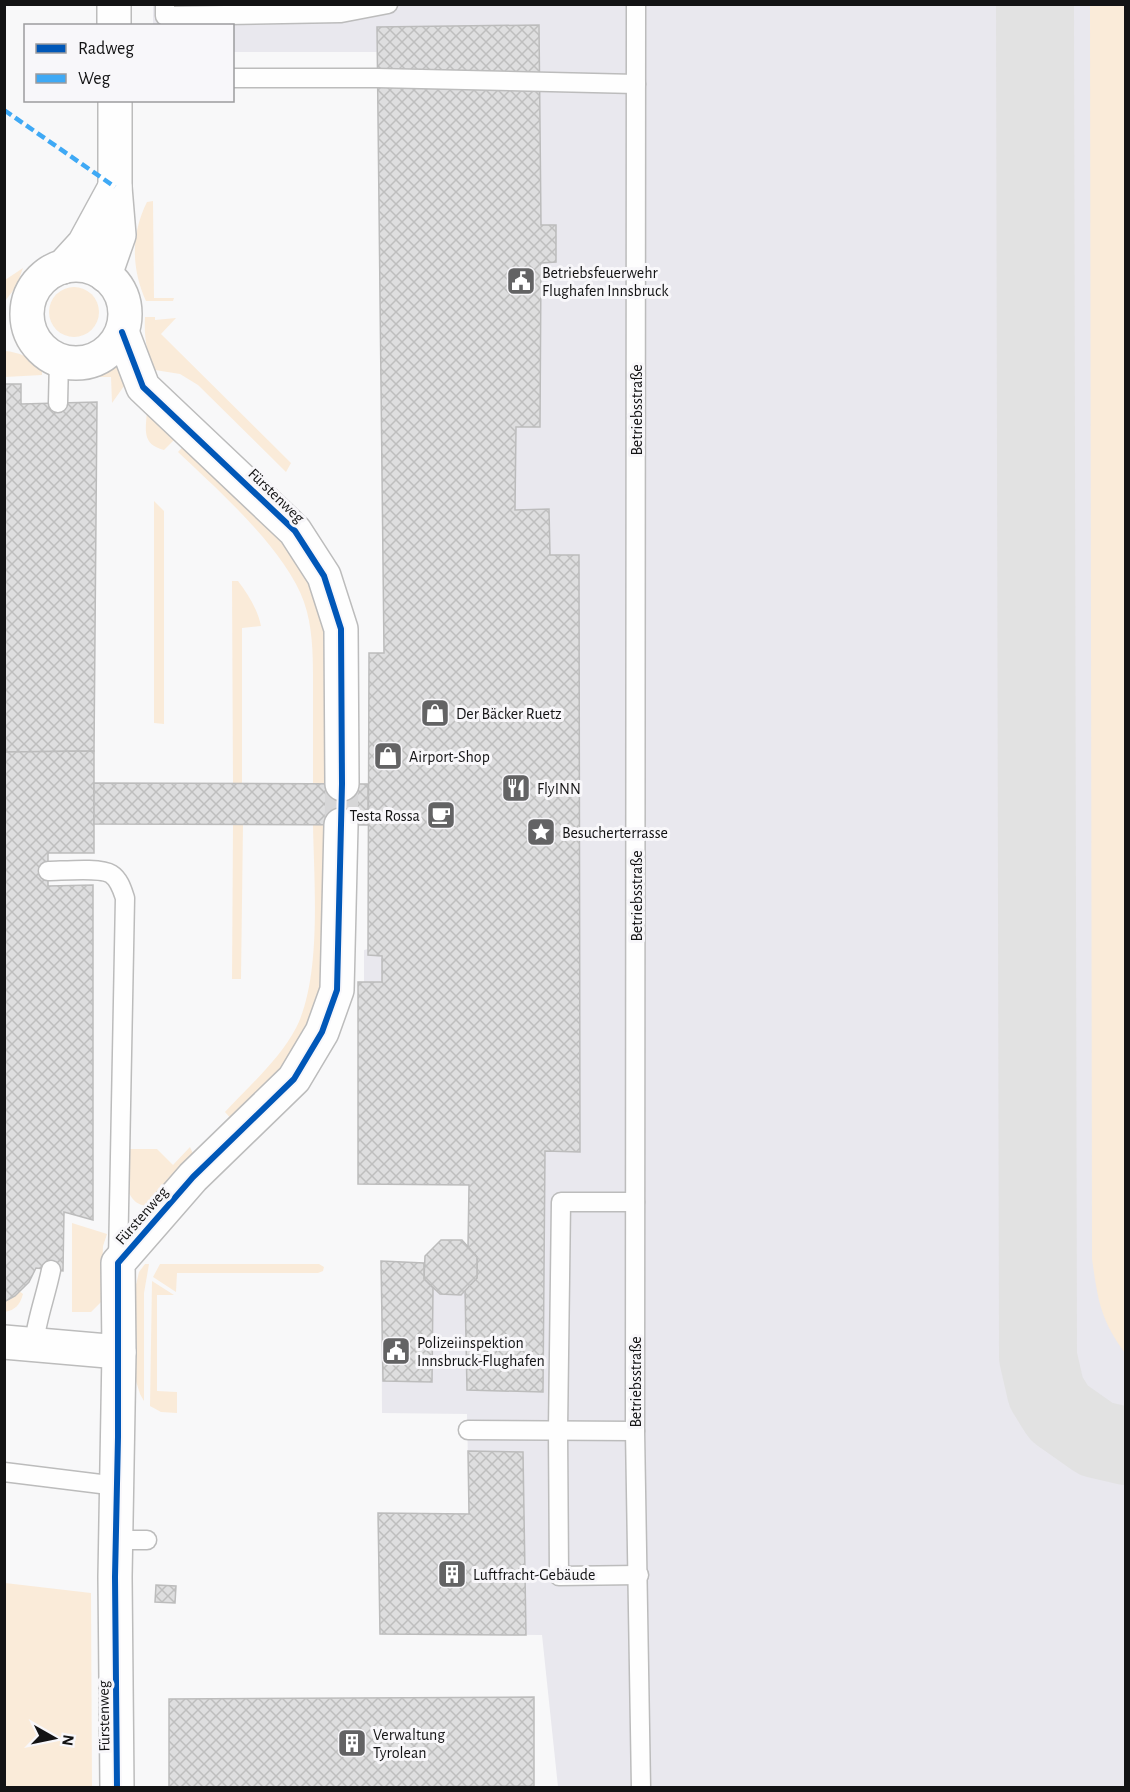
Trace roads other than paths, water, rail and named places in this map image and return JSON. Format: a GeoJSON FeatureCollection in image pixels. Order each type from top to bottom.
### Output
{"type":"FeatureCollection","features":[{"type":"Feature","properties":{"kind":"street"},"geometry":{"type":"LineString","coordinates":[[114,4],[114,24]]}},
{"type":"Feature","properties":{"kind":"street"},"geometry":{"type":"LineString","coordinates":[[105,275],[119,235],[114,102]]}},
{"type":"Feature","properties":{"kind":"street"},"geometry":{"type":"LineString","coordinates":[[63,267],[84,244],[116,187]]}},
{"type":"Feature","properties":{"kind":"street"},"geometry":{"type":"LineString","coordinates":[[78,266],[92,268],[105,275],[116,285],[125,313],[122,332],[104,355],[91,361],[76,363],[59,360],[46,353],[36,342],[17,330],[38,284],[50,273],[63,267],[78,266]]}},
{"type":"Feature","properties":{"kind":"street","name":"Fürstenweg"},"geometry":{"type":"LineString","coordinates":[[122,332],[143,387],[296,531],[324,576],[341,629],[342,784]]}},
{"type":"Feature","properties":{"kind":"street","name":"Fürstenweg"},"geometry":{"type":"LineString","coordinates":[[117,1788],[131,1540],[117,1486],[119,1352],[117,1263],[193,1177],[294,1079],[322,1032],[337,990],[341,825]]}},
{"type":"Feature","properties":{"kind":"street"},"geometry":{"type":"LineString","coordinates":[[19,1342],[119,1352]]}},
{"type":"Feature","properties":{"kind":"lane"},"geometry":{"type":"LineString","coordinates":[[165,4],[165,16],[341,13],[388,4]]}},
{"type":"Feature","properties":{"kind":"lane","name":"Betriebsstraße"},"geometry":{"type":"LineString","coordinates":[[636,4],[635,1431],[641,1788]]}},
{"type":"Feature","properties":{"kind":"lane"},"geometry":{"type":"LineString","coordinates":[[234,78],[377,78],[636,84]]}},
{"type":"Feature","properties":{"kind":"lane"},"geometry":{"type":"LineString","coordinates":[[58,403],[59,360]]}},
{"type":"Feature","properties":{"kind":"lane"},"geometry":{"type":"LineString","coordinates":[[48,871],[110,873],[120,884],[125,898],[117,1263]]}},
{"type":"Feature","properties":{"kind":"lane"},"geometry":{"type":"LineString","coordinates":[[635,1202],[561,1202],[559,1576],[639,1575]]}},
{"type":"Feature","properties":{"kind":"lane"},"geometry":{"type":"LineString","coordinates":[[19,1342],[37,1317],[47,1290],[51,1270]]}},
{"type":"Feature","properties":{"kind":"lane"},"geometry":{"type":"LineString","coordinates":[[468,1430],[635,1431]]}},
{"type":"Feature","properties":{"kind":"lane"},"geometry":{"type":"LineString","coordinates":[[4,1472],[117,1486]]}},
{"type":"Feature","properties":{"kind":"tunnel"},"geometry":{"type":"LineString","coordinates":[[341,825],[342,784]]}},
{"type":"Feature","properties":{"kind":"place","name":"Betriebsfeuerwehr Flughafen Innsbruck"},"geometry":{"type":"Point","coordinates":[521,281]}},
{"type":"Feature","properties":{"kind":"place","name":"Der Bäcker Ruetz"},"geometry":{"type":"Point","coordinates":[435,713]}},
{"type":"Feature","properties":{"kind":"place","name":"Airport-Shop"},"geometry":{"type":"Point","coordinates":[388,756]}},
{"type":"Feature","properties":{"kind":"place","name":"FlyINN"},"geometry":{"type":"Point","coordinates":[516,788]}},
{"type":"Feature","properties":{"kind":"place","name":"Testa Rossa"},"geometry":{"type":"Point","coordinates":[441,815]}},
{"type":"Feature","properties":{"kind":"place","name":"Besucherterrasse"},"geometry":{"type":"Point","coordinates":[541,832]}},
{"type":"Feature","properties":{"kind":"place","name":"Polizeiinspektion Innsbruck-Flughafen"},"geometry":{"type":"Point","coordinates":[396,1351]}},
{"type":"Feature","properties":{"kind":"place","name":"Luftfracht-Gebäude"},"geometry":{"type":"Point","coordinates":[452,1574]}},
{"type":"Feature","properties":{"kind":"place","name":"Verwaltung Tyrolean"},"geometry":{"type":"Point","coordinates":[352,1743]}}]}
